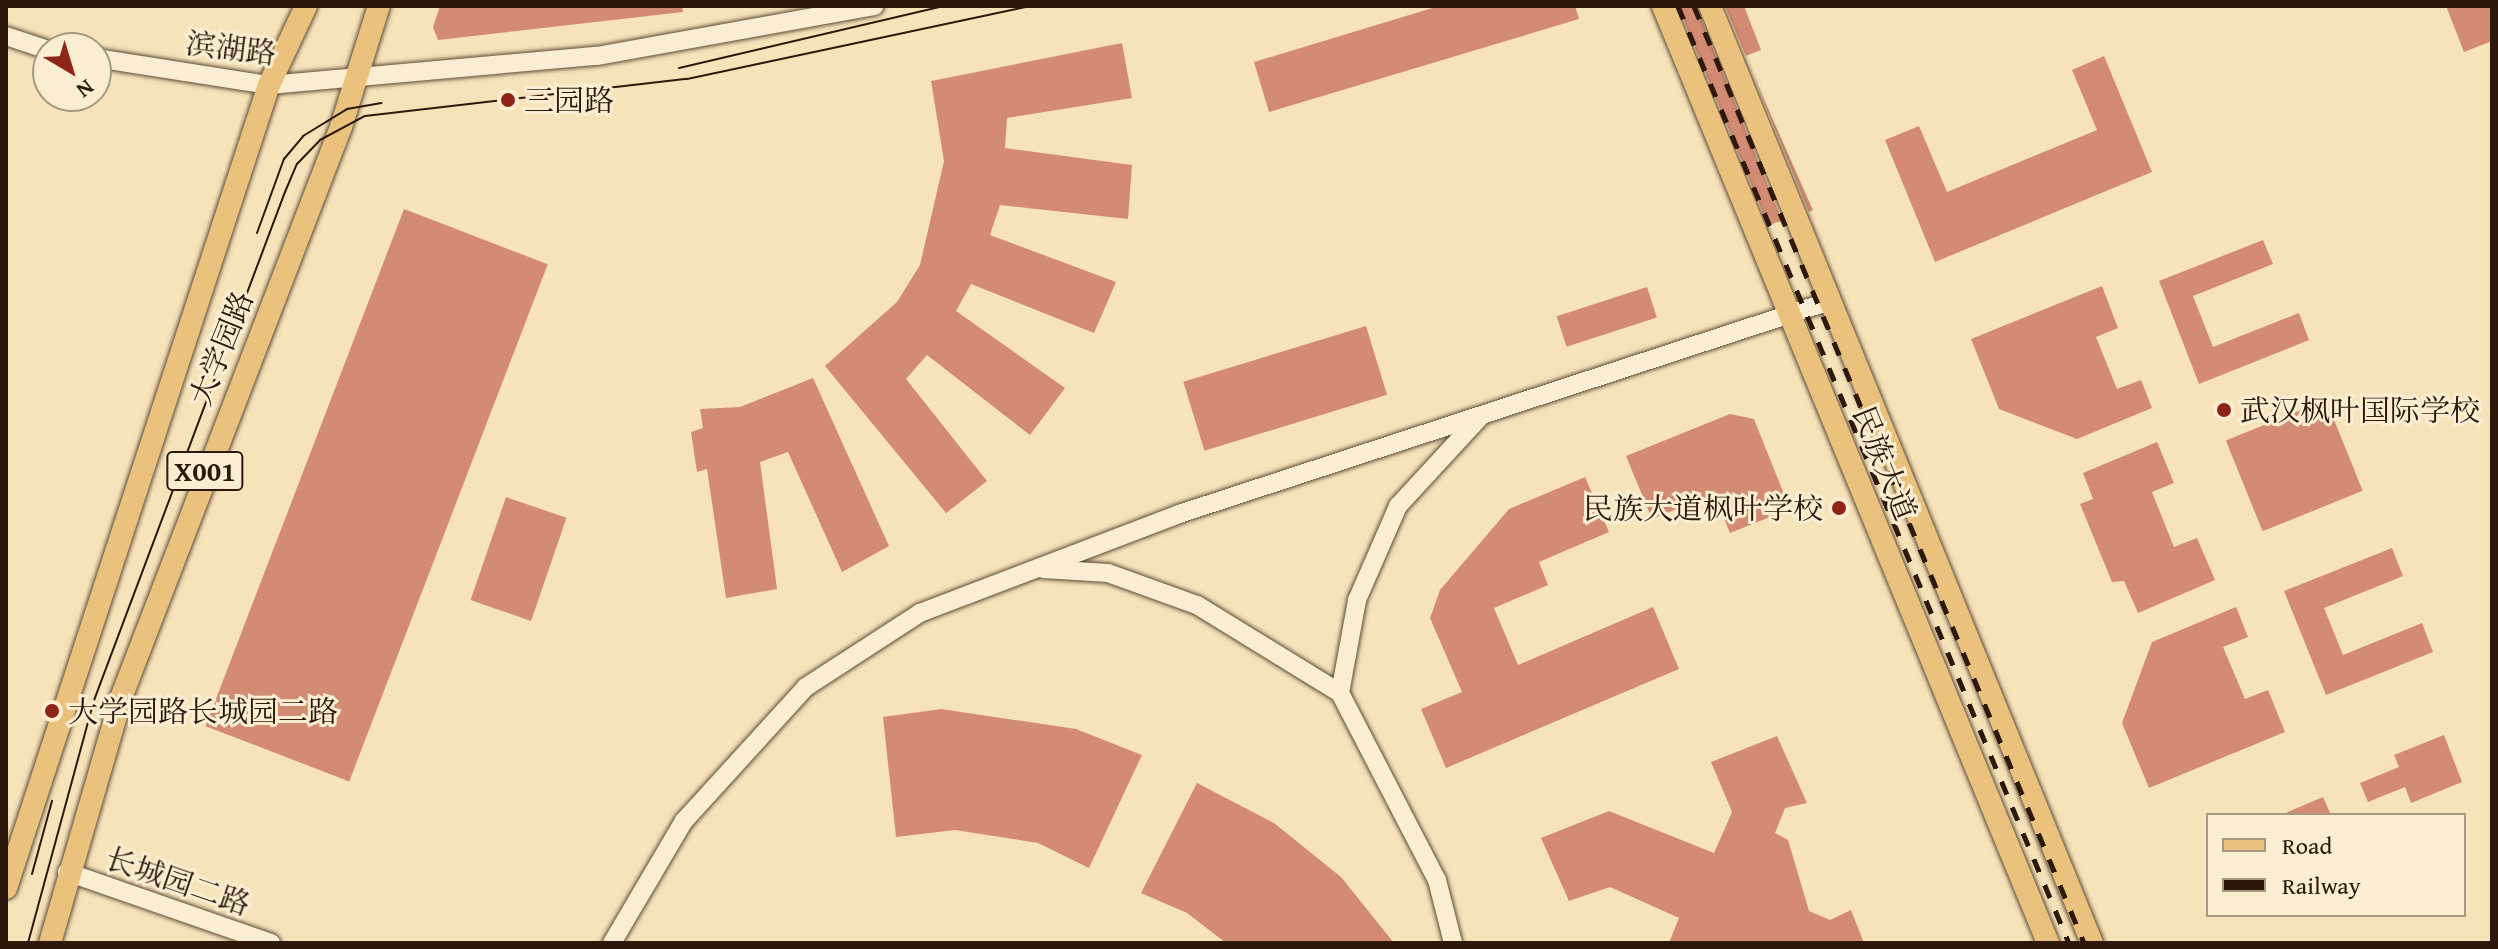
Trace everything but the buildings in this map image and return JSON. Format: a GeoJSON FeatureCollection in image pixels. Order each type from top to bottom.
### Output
{"type":"FeatureCollection","features":[{"type":"Feature","properties":{"kind":"main road","name":"大学园路"},"geometry":{"type":"LineString","coordinates":[[6,888],[269,85],[306,6]]}},
{"type":"Feature","properties":{"kind":"main road","name":"大学园路"},"geometry":{"type":"LineString","coordinates":[[50,943],[67,872],[173,552],[360,74],[379,6]]}},
{"type":"Feature","properties":{"kind":"main road","name":"民族大道"},"geometry":{"type":"LineString","coordinates":[[1663,6],[2048,943]]}},
{"type":"Feature","properties":{"kind":"main road","name":"民族大道"},"geometry":{"type":"LineString","coordinates":[[1710,6],[2092,943]]}},
{"type":"Feature","properties":{"kind":"street"},"geometry":{"type":"LineString","coordinates":[[360,74],[597,56],[875,6]]}},
{"type":"Feature","properties":{"kind":"street"},"geometry":{"type":"LineString","coordinates":[[6,36],[32,45]]}},
{"type":"Feature","properties":{"kind":"street","name":"滨湖路"},"geometry":{"type":"LineString","coordinates":[[112,60],[269,85],[360,74]]}},
{"type":"Feature","properties":{"kind":"street"},"geometry":{"type":"LineString","coordinates":[[612,943],[684,821],[806,687],[920,613],[1037,568],[1482,415],[1830,301]]}},
{"type":"Feature","properties":{"kind":"street"},"geometry":{"type":"LineString","coordinates":[[1340,693],[1357,600],[1398,506],[1482,415]]}},
{"type":"Feature","properties":{"kind":"street"},"geometry":{"type":"LineString","coordinates":[[1037,568],[1108,573],[1197,605],[1340,693],[1437,880],[1453,943]]}},
{"type":"Feature","properties":{"kind":"street","name":"长城园二路"},"geometry":{"type":"LineString","coordinates":[[67,872],[271,943]]}},
{"type":"Feature","properties":{"kind":"tram line"},"geometry":{"type":"LineString","coordinates":[[679,68],[944,6]]}},
{"type":"Feature","properties":{"kind":"tram line"},"geometry":{"type":"LineString","coordinates":[[28,943],[93,703],[285,192],[297,164],[320,140],[365,116],[687,79],[1029,6]]}},
{"type":"Feature","properties":{"kind":"tram line"},"geometry":{"type":"LineString","coordinates":[[257,233],[284,159],[303,136],[347,109],[381,103]]}},
{"type":"Feature","properties":{"kind":"tram line"},"geometry":{"type":"LineString","coordinates":[[32,874],[52,801]]}},
{"type":"Feature","properties":{"kind":"railway"},"geometry":{"type":"LineString","coordinates":[[1678,6],[2069,943]]}},
{"type":"Feature","properties":{"kind":"railway"},"geometry":{"type":"LineString","coordinates":[[1694,6],[2084,943]]}},
{"type":"Feature","properties":{"kind":"place","name":"三园路"},"geometry":{"type":"Point","coordinates":[508,100]}},
{"type":"Feature","properties":{"kind":"place","name":"武汉枫叶国际学校"},"geometry":{"type":"Point","coordinates":[2224,410]}},
{"type":"Feature","properties":{"kind":"place","name":"民族大道枫叶学校"},"geometry":{"type":"Point","coordinates":[1839,508]}},
{"type":"Feature","properties":{"kind":"place","name":"大学园路长城园二路"},"geometry":{"type":"Point","coordinates":[52,711]}}]}
